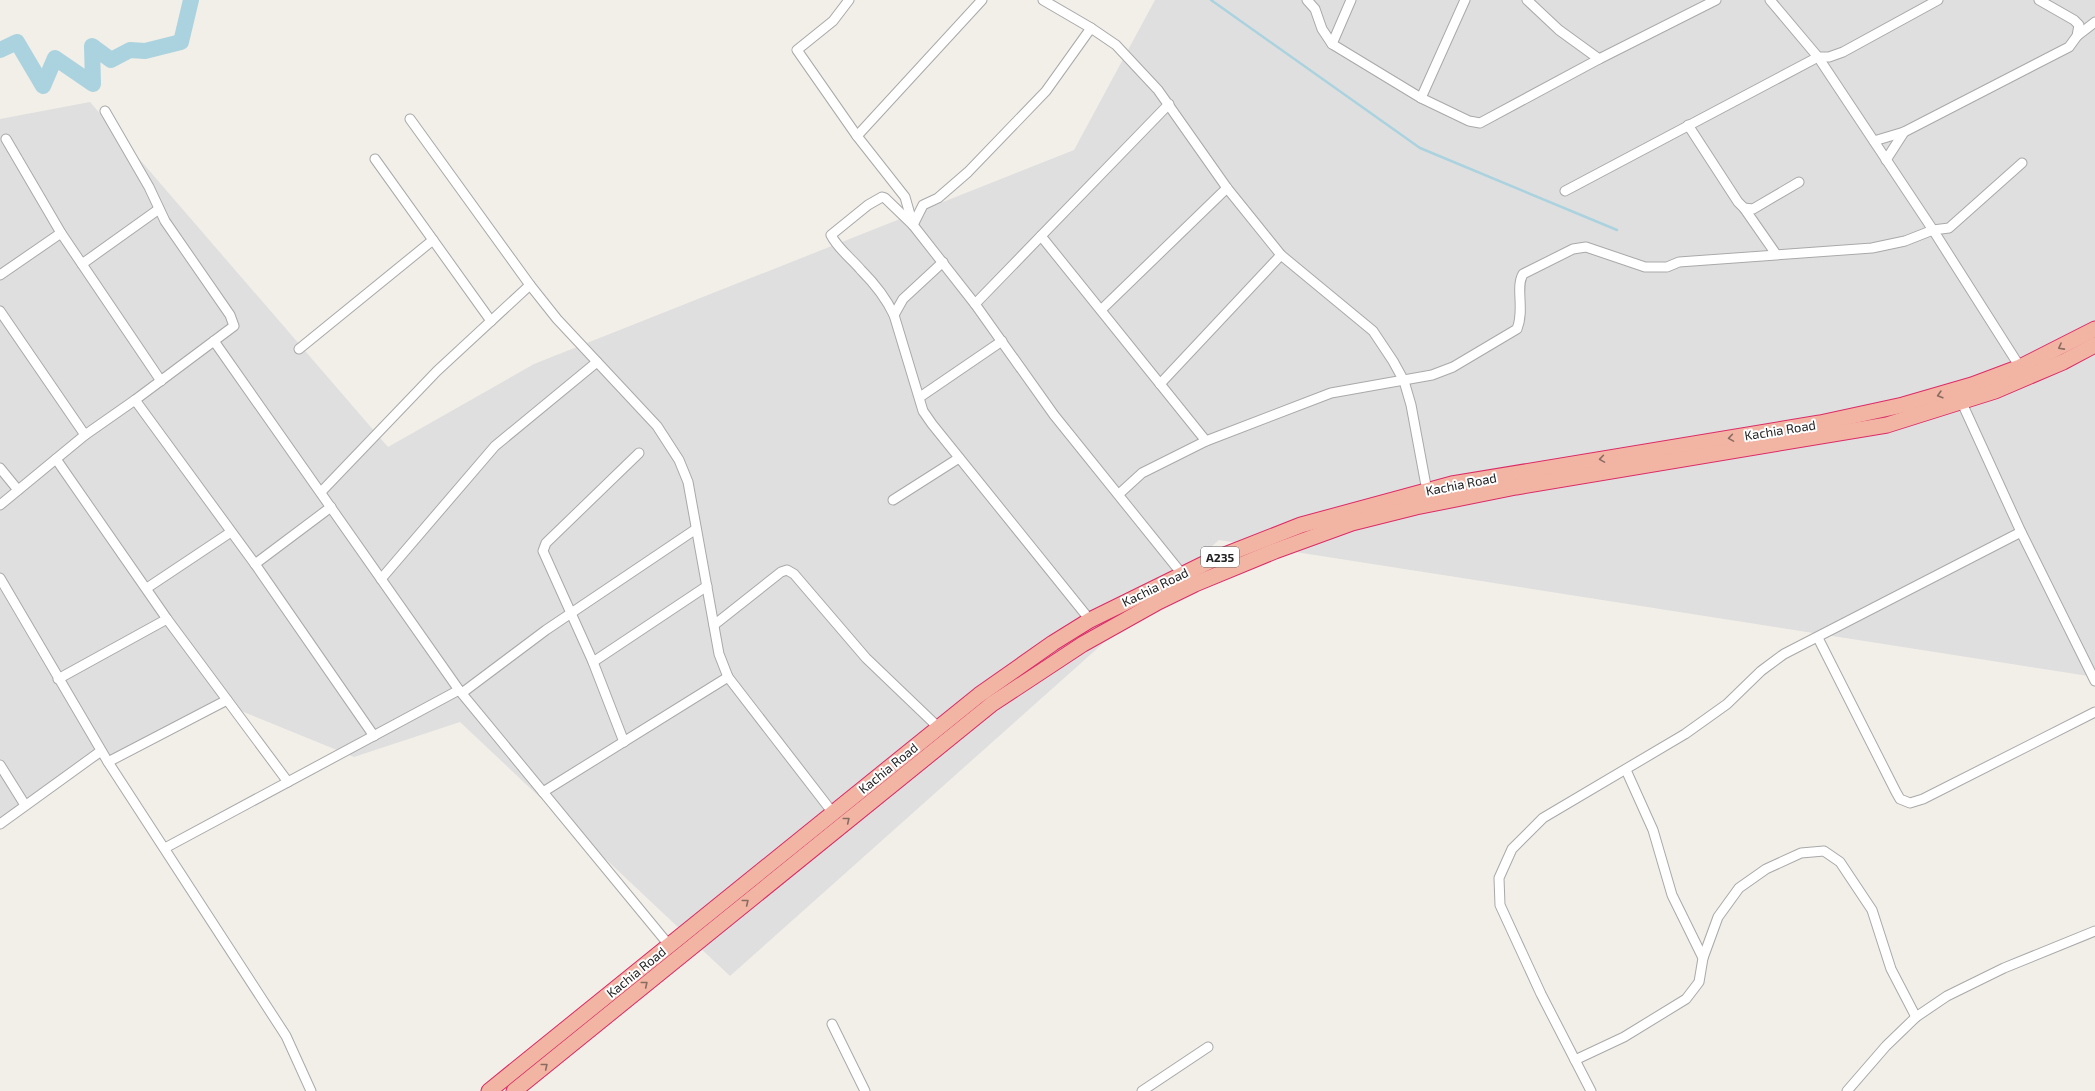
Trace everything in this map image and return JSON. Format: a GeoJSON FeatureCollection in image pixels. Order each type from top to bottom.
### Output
{"type":"FeatureCollection","features":[{"type":"Feature","properties":{"kind":"highway","name":"Kachia Road"},"geometry":{"type":"LineString","coordinates":[[489,1091],[938,727],[1015,669],[1090,620],[1182,574],[1212,560],[1301,525],[1452,484],[1820,423],[1865,414],[1941,395],[2038,360],[2095,329]]}},
{"type":"Feature","properties":{"kind":"highway","name":"Kachia Road"},"geometry":{"type":"LineString","coordinates":[[514,1091],[992,704],[1083,644],[1158,602],[1196,584],[1275,551],[1352,523],[1416,507],[1516,487],[1888,425],[1962,403],[2025,379],[2063,362],[2095,344]]}},
{"type":"Feature","properties":{"kind":"street"},"geometry":{"type":"LineString","coordinates":[[849,0],[833,21],[796,50],[857,136],[905,197],[913,225]]}},
{"type":"Feature","properties":{"kind":"street"},"geometry":{"type":"LineString","coordinates":[[857,136],[982,0]]}},
{"type":"Feature","properties":{"kind":"street"},"geometry":{"type":"LineString","coordinates":[[1043,0],[1091,28],[1116,45],[1158,90],[1227,188],[1281,255],[1373,332],[1393,360],[1404,381],[1412,405],[1427,491]]}},
{"type":"Feature","properties":{"kind":"street"},"geometry":{"type":"LineString","coordinates":[[1307,0],[1315,8],[1322,28],[1332,44],[1421,98],[1469,121],[1480,123],[1600,59],[1716,0]]}},
{"type":"Feature","properties":{"kind":"street"},"geometry":{"type":"LineString","coordinates":[[1332,44],[1351,0]]}},
{"type":"Feature","properties":{"kind":"street"},"geometry":{"type":"LineString","coordinates":[[1421,98],[1465,0]]}},
{"type":"Feature","properties":{"kind":"street"},"geometry":{"type":"LineString","coordinates":[[1527,0],[1559,30],[1600,59]]}},
{"type":"Feature","properties":{"kind":"street"},"geometry":{"type":"LineString","coordinates":[[1770,0],[1818,57],[1933,230],[2020,367]]}},
{"type":"Feature","properties":{"kind":"street"},"geometry":{"type":"LineString","coordinates":[[1565,191],[1818,57],[1829,57],[1843,52],[1938,0]]}},
{"type":"Feature","properties":{"kind":"street"},"geometry":{"type":"LineString","coordinates":[[2039,0],[2074,20],[2079,25],[2077,36]]}},
{"type":"Feature","properties":{"kind":"street"},"geometry":{"type":"LineString","coordinates":[[1874,141],[1904,132],[2069,47],[2077,36],[2095,22]]}},
{"type":"Feature","properties":{"kind":"street"},"geometry":{"type":"LineString","coordinates":[[913,225],[924,205],[938,198],[968,172],[1046,91],[1091,28]]}},
{"type":"Feature","properties":{"kind":"street"},"geometry":{"type":"LineString","coordinates":[[975,304],[1169,104]]}},
{"type":"Feature","properties":{"kind":"street"},"geometry":{"type":"LineString","coordinates":[[0,505],[85,434],[135,400],[234,326],[234,321],[165,221],[105,111]]}},
{"type":"Feature","properties":{"kind":"street"},"geometry":{"type":"LineString","coordinates":[[410,119],[530,285],[557,319],[657,426],[679,460],[688,482],[719,654],[728,677],[833,813]]}},
{"type":"Feature","properties":{"kind":"street"},"geometry":{"type":"LineString","coordinates":[[1688,125],[1738,202],[1744,208],[1776,254]]}},
{"type":"Feature","properties":{"kind":"street"},"geometry":{"type":"LineString","coordinates":[[1886,160],[1904,132]]}},
{"type":"Feature","properties":{"kind":"street"},"geometry":{"type":"LineString","coordinates":[[6,139],[61,233],[161,380]]}},
{"type":"Feature","properties":{"kind":"street"},"geometry":{"type":"LineString","coordinates":[[375,159],[491,321]]}},
{"type":"Feature","properties":{"kind":"street"},"geometry":{"type":"LineString","coordinates":[[1119,494],[1142,473],[1206,441],[1331,393],[1404,381],[1432,375],[1454,367],[1517,329],[1520,321],[1522,304],[1518,281],[1523,274],[1573,248],[1586,247],[1654,268],[1667,267],[1679,262],[1872,248],[1905,241],[1933,230],[1949,228],[2022,163]]}},
{"type":"Feature","properties":{"kind":"street"},"geometry":{"type":"LineString","coordinates":[[1744,208],[1753,209],[1799,182]]}},
{"type":"Feature","properties":{"kind":"street"},"geometry":{"type":"LineString","coordinates":[[1101,310],[1227,188]]}},
{"type":"Feature","properties":{"kind":"street"},"geometry":{"type":"LineString","coordinates":[[1090,620],[959,458],[923,411],[894,315],[888,303],[861,270],[835,243],[831,235],[868,205],[882,197],[885,198],[913,225],[943,262],[1002,341],[1025,377],[1182,574]]}},
{"type":"Feature","properties":{"kind":"street"},"geometry":{"type":"LineString","coordinates":[[82,264],[159,209]]}},
{"type":"Feature","properties":{"kind":"street"},"geometry":{"type":"LineString","coordinates":[[0,275],[61,233]]}},
{"type":"Feature","properties":{"kind":"street"},"geometry":{"type":"LineString","coordinates":[[1041,236],[1206,441]]}},
{"type":"Feature","properties":{"kind":"street"},"geometry":{"type":"LineString","coordinates":[[299,349],[433,240]]}},
{"type":"Feature","properties":{"kind":"street"},"geometry":{"type":"LineString","coordinates":[[1160,384],[1281,255]]}},
{"type":"Feature","properties":{"kind":"street"},"geometry":{"type":"LineString","coordinates":[[894,315],[903,300],[943,262]]}},
{"type":"Feature","properties":{"kind":"street"},"geometry":{"type":"LineString","coordinates":[[321,492],[384,425],[530,285]]}},
{"type":"Feature","properties":{"kind":"street"},"geometry":{"type":"LineString","coordinates":[[0,311],[85,434]]}},
{"type":"Feature","properties":{"kind":"street"},"geometry":{"type":"LineString","coordinates":[[214,341],[461,691],[669,945]]}},
{"type":"Feature","properties":{"kind":"street"},"geometry":{"type":"LineString","coordinates":[[920,397],[1002,341]]}},
{"type":"Feature","properties":{"kind":"street"},"geometry":{"type":"LineString","coordinates":[[382,579],[495,446],[597,362]]}},
{"type":"Feature","properties":{"kind":"street"},"geometry":{"type":"LineString","coordinates":[[135,400],[255,564],[374,736]]}},
{"type":"Feature","properties":{"kind":"street"},"geometry":{"type":"LineString","coordinates":[[1962,403],[2021,532],[2095,681]]}},
{"type":"Feature","properties":{"kind":"street"},"geometry":{"type":"LineString","coordinates":[[624,742],[593,662],[543,551],[546,543],[639,453]]}},
{"type":"Feature","properties":{"kind":"street"},"geometry":{"type":"LineString","coordinates":[[893,500],[959,458]]}},
{"type":"Feature","properties":{"kind":"street"},"geometry":{"type":"LineString","coordinates":[[56,459],[147,588],[167,619],[288,782]]}},
{"type":"Feature","properties":{"kind":"street"},"geometry":{"type":"LineString","coordinates":[[0,468],[18,490]]}},
{"type":"Feature","properties":{"kind":"street"},"geometry":{"type":"LineString","coordinates":[[255,564],[331,506]]}},
{"type":"Feature","properties":{"kind":"street"},"geometry":{"type":"LineString","coordinates":[[165,848],[461,691],[571,613],[696,529]]}},
{"type":"Feature","properties":{"kind":"street"},"geometry":{"type":"LineString","coordinates":[[147,588],[231,532]]}},
{"type":"Feature","properties":{"kind":"street"},"geometry":{"type":"LineString","coordinates":[[1591,1091],[1541,994],[1500,905],[1499,878],[1512,849],[1544,818],[1685,734],[1727,704],[1760,671],[1784,654],[1818,638],[2021,532]]}},
{"type":"Feature","properties":{"kind":"street"},"geometry":{"type":"LineString","coordinates":[[714,625],[781,572],[787,570],[794,574],[866,658],[938,727]]}},
{"type":"Feature","properties":{"kind":"street"},"geometry":{"type":"LineString","coordinates":[[0,578],[58,680],[101,751],[286,1036],[311,1091]]}},
{"type":"Feature","properties":{"kind":"street"},"geometry":{"type":"LineString","coordinates":[[593,662],[706,586]]}},
{"type":"Feature","properties":{"kind":"street"},"geometry":{"type":"LineString","coordinates":[[58,680],[167,619]]}},
{"type":"Feature","properties":{"kind":"street"},"geometry":{"type":"LineString","coordinates":[[1818,638],[1896,792],[1900,799],[1910,803],[1923,798],[2095,712]]}},
{"type":"Feature","properties":{"kind":"street"},"geometry":{"type":"LineString","coordinates":[[543,792],[728,677]]}},
{"type":"Feature","properties":{"kind":"street"},"geometry":{"type":"LineString","coordinates":[[108,762],[227,700]]}},
{"type":"Feature","properties":{"kind":"street"},"geometry":{"type":"LineString","coordinates":[[0,824],[101,751]]}},
{"type":"Feature","properties":{"kind":"street"},"geometry":{"type":"LineString","coordinates":[[0,765],[24,806]]}},
{"type":"Feature","properties":{"kind":"street"},"geometry":{"type":"LineString","coordinates":[[1626,770],[1653,830],[1672,895],[1703,958]]}},
{"type":"Feature","properties":{"kind":"street"},"geometry":{"type":"LineString","coordinates":[[1575,1060],[1624,1037],[1686,999],[1699,982],[1703,958],[1718,917],[1739,888],[1766,869],[1801,853],[1824,851],[1840,862],[1872,910],[1891,969],[1916,1017]]}},
{"type":"Feature","properties":{"kind":"street"},"geometry":{"type":"LineString","coordinates":[[1847,1091],[1886,1046],[1916,1017],[1946,996],[2004,968],[2095,931]]}},
{"type":"Feature","properties":{"kind":"street"},"geometry":{"type":"LineString","coordinates":[[832,1024],[863,1090]]}},
{"type":"Feature","properties":{"kind":"street"},"geometry":{"type":"LineString","coordinates":[[1142,1091],[1208,1047]]}},
{"type":"Feature","properties":{"kind":"shaded area"},"geometry":{"type":"Polygon","coordinates":[[[1155,0],[2095,0],[2095,677],[1219,540],[730,976],[460,722],[354,757],[229,706],[71,772],[0,818],[0,119],[90,102],[388,447],[534,364],[1074,150],[1155,0]]]}},
{"type":"Feature","properties":{"kind":"waterway"},"geometry":{"type":"LineString","coordinates":[[0,50],[17,42],[43,86],[55,58],[93,84],[92,46],[111,60],[130,50],[145,51],[181,42],[191,0]]}},
{"type":"Feature","properties":{"kind":"waterway"},"geometry":{"type":"LineString","coordinates":[[1211,0],[1420,148],[1617,230]]}}]}
